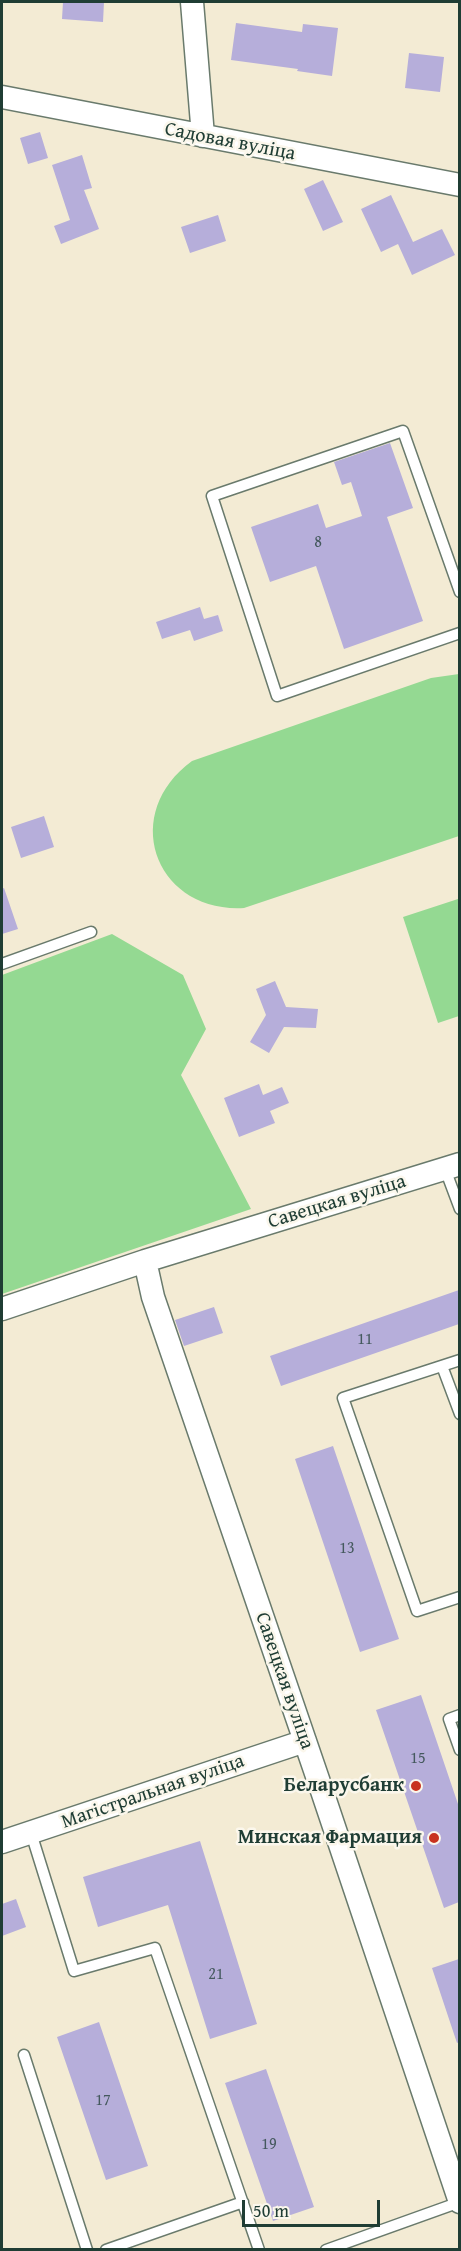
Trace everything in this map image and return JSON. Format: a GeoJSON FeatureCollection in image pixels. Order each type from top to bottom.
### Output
{"type":"FeatureCollection","features":[{"type":"Feature","properties":{"kind":"street"},"geometry":{"type":"LineString","coordinates":[[192,2],[203,136]]}},
{"type":"Feature","properties":{"kind":"street","name":"Садовая вуліца"},"geometry":{"type":"LineString","coordinates":[[2,97],[459,185]]}},
{"type":"Feature","properties":{"kind":"street","name":"Савецкая вуліца"},"geometry":{"type":"LineString","coordinates":[[2,1309],[145,1261],[452,1166]]}},
{"type":"Feature","properties":{"kind":"street","name":"Савецкая вуліца"},"geometry":{"type":"LineString","coordinates":[[145,1261],[153,1297],[459,2202]]}},
{"type":"Feature","properties":{"kind":"street","name":"Магістральная вуліца"},"geometry":{"type":"LineString","coordinates":[[2,1842],[305,1741]]}},
{"type":"Feature","properties":{"kind":"lane"},"geometry":{"type":"LineString","coordinates":[[459,592],[403,431],[212,496],[278,696],[459,633]]}},
{"type":"Feature","properties":{"kind":"lane"},"geometry":{"type":"LineString","coordinates":[[2,964],[90,932]]}},
{"type":"Feature","properties":{"kind":"lane"},"geometry":{"type":"LineString","coordinates":[[452,1166],[459,1209]]}},
{"type":"Feature","properties":{"kind":"lane"},"geometry":{"type":"LineString","coordinates":[[459,1360],[343,1398],[417,1611],[459,1597]]}},
{"type":"Feature","properties":{"kind":"lane"},"geometry":{"type":"LineString","coordinates":[[442,1366],[459,1414]]}},
{"type":"Feature","properties":{"kind":"lane"},"geometry":{"type":"LineString","coordinates":[[459,1715],[449,1719],[459,1750]]}},
{"type":"Feature","properties":{"kind":"lane"},"geometry":{"type":"LineString","coordinates":[[32,1833],[74,1971],[155,1948],[259,2250]]}},
{"type":"Feature","properties":{"kind":"lane"},"geometry":{"type":"LineString","coordinates":[[24,2055],[87,2250]]}},
{"type":"Feature","properties":{"kind":"lane"},"geometry":{"type":"LineString","coordinates":[[106,2250],[243,2202]]}},
{"type":"Feature","properties":{"kind":"lane"},"geometry":{"type":"LineString","coordinates":[[326,2250],[459,2202]]}},
{"type":"Feature","properties":{"kind":"green space"},"geometry":{"type":"Polygon","coordinates":[[[459,674],[459,836],[244,908],[213,905],[188,895],[169,878],[157,856],[153,832],[157,807],[170,783],[192,761],[431,678],[459,674]]]}},
{"type":"Feature","properties":{"kind":"green space"},"geometry":{"type":"Polygon","coordinates":[[[458,899],[459,1016],[438,1023],[403,917],[458,899]]]}},
{"type":"Feature","properties":{"kind":"green space"},"geometry":{"type":"Polygon","coordinates":[[[112,934],[183,975],[206,1029],[181,1075],[251,1209],[2,1294],[2,975],[112,934]]]}},
{"type":"Feature","properties":{"kind":"building"},"geometry":{"type":"Polygon","coordinates":[[[63,2],[104,2],[103,22],[62,19],[63,2]]]}},
{"type":"Feature","properties":{"kind":"building"},"geometry":{"type":"Polygon","coordinates":[[[236,23],[302,32],[303,24],[338,28],[332,76],[231,60],[236,23]]]}},
{"type":"Feature","properties":{"kind":"building"},"geometry":{"type":"Polygon","coordinates":[[[409,53],[444,57],[440,92],[405,88],[409,53]]]}},
{"type":"Feature","properties":{"kind":"building"},"geometry":{"type":"Polygon","coordinates":[[[40,132],[48,158],[28,164],[20,138],[40,132]]]}},
{"type":"Feature","properties":{"kind":"building"},"geometry":{"type":"Polygon","coordinates":[[[82,155],[92,188],[84,190],[99,229],[61,244],[54,226],[70,220],[52,165],[82,155]]]}},
{"type":"Feature","properties":{"kind":"building"},"geometry":{"type":"Polygon","coordinates":[[[323,180],[343,222],[323,231],[304,189],[323,180]]]}},
{"type":"Feature","properties":{"kind":"building"},"geometry":{"type":"Polygon","coordinates":[[[391,195],[413,242],[442,229],[455,255],[412,275],[398,244],[381,252],[361,209],[391,195]]]}},
{"type":"Feature","properties":{"kind":"building"},"geometry":{"type":"Polygon","coordinates":[[[218,215],[226,241],[190,253],[181,227],[218,215]]]}},
{"type":"Feature","properties":{"kind":"building"},"geometry":{"type":"Polygon","coordinates":[[[390,443],[413,508],[387,517],[423,621],[344,649],[316,566],[270,582],[251,527],[318,504],[326,528],[362,516],[351,482],[342,485],[334,462],[390,443]]]}},
{"type":"Feature","properties":{"kind":"building"},"geometry":{"type":"Polygon","coordinates":[[[200,607],[204,619],[218,615],[223,631],[194,641],[190,630],[162,639],[156,622],[200,607]]]}},
{"type":"Feature","properties":{"kind":"building"},"geometry":{"type":"Polygon","coordinates":[[[44,816],[54,847],[21,858],[11,827],[44,816]]]}},
{"type":"Feature","properties":{"kind":"building"},"geometry":{"type":"Polygon","coordinates":[[[4,888],[18,929],[2,934],[2,889],[4,888]]]}},
{"type":"Feature","properties":{"kind":"building"},"geometry":{"type":"Polygon","coordinates":[[[275,981],[286,1007],[318,1009],[316,1028],[284,1027],[269,1053],[250,1042],[266,1015],[256,989],[275,981]]]}},
{"type":"Feature","properties":{"kind":"building"},"geometry":{"type":"Polygon","coordinates":[[[259,1084],[263,1095],[282,1087],[289,1103],[270,1111],[275,1123],[239,1137],[224,1098],[259,1084]]]}},
{"type":"Feature","properties":{"kind":"building"},"geometry":{"type":"Polygon","coordinates":[[[459,1290],[459,1324],[281,1386],[270,1356],[459,1290]]]}},
{"type":"Feature","properties":{"kind":"building"},"geometry":{"type":"Polygon","coordinates":[[[214,1307],[223,1333],[184,1346],[175,1320],[214,1307]]]}},
{"type":"Feature","properties":{"kind":"building"},"geometry":{"type":"Polygon","coordinates":[[[333,1446],[399,1639],[360,1652],[295,1459],[333,1446]]]}},
{"type":"Feature","properties":{"kind":"building"},"geometry":{"type":"Polygon","coordinates":[[[421,1695],[459,1807],[459,1902],[444,1908],[376,1710],[421,1695]]]}},
{"type":"Feature","properties":{"kind":"building"},"geometry":{"type":"Polygon","coordinates":[[[200,1841],[257,2024],[210,2039],[168,1905],[98,1927],[83,1877],[200,1841]]]}},
{"type":"Feature","properties":{"kind":"building"},"geometry":{"type":"Polygon","coordinates":[[[16,1899],[26,1927],[2,1936],[2,1904],[16,1899]]]}},
{"type":"Feature","properties":{"kind":"building"},"geometry":{"type":"Polygon","coordinates":[[[459,1959],[459,2042],[457,2043],[432,1968],[459,1959]]]}},
{"type":"Feature","properties":{"kind":"building"},"geometry":{"type":"Polygon","coordinates":[[[99,2022],[148,2166],[106,2180],[57,2037],[99,2022]]]}},
{"type":"Feature","properties":{"kind":"building"},"geometry":{"type":"Polygon","coordinates":[[[266,2069],[314,2207],[273,2221],[225,2083],[266,2069]]]}},
{"type":"Feature","properties":{"kind":"place","name":"Беларусбанк"},"geometry":{"type":"Point","coordinates":[416,1786]}},
{"type":"Feature","properties":{"kind":"place","name":"Минская Фармация"},"geometry":{"type":"Point","coordinates":[434,1838]}}]}
